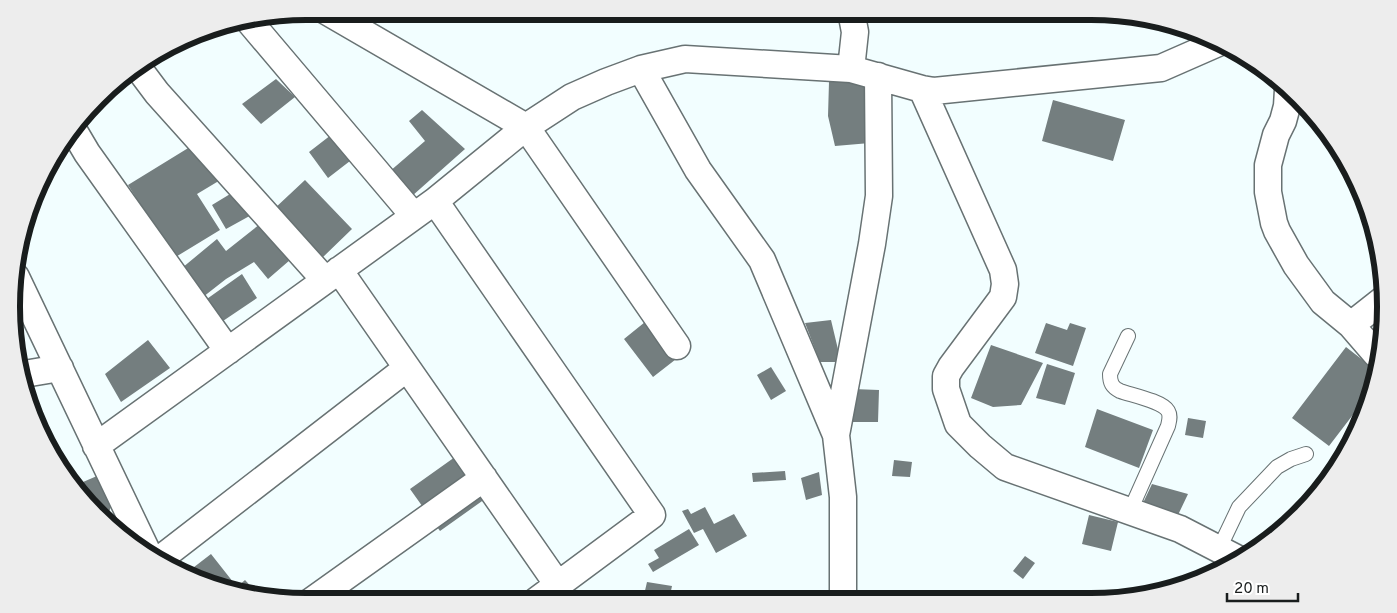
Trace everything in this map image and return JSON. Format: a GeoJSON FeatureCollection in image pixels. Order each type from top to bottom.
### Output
{"type":"FeatureCollection","features":[{"type":"Feature","properties":{"kind":"street"},"geometry":{"type":"LineString","coordinates":[[342,20],[526,127],[677,346]]}},
{"type":"Feature","properties":{"kind":"street"},"geometry":{"type":"LineString","coordinates":[[851,69],[855,32],[852,20]]}},
{"type":"Feature","properties":{"kind":"street"},"geometry":{"type":"LineString","coordinates":[[253,26],[414,216]]}},
{"type":"Feature","properties":{"kind":"street"},"geometry":{"type":"LineString","coordinates":[[96,446],[435,201],[526,127],[572,97],[641,69],[685,59],[851,69],[934,91],[1161,68],[1210,47]]}},
{"type":"Feature","properties":{"kind":"street"},"geometry":{"type":"LineString","coordinates":[[641,69],[698,170],[762,260],[836,435],[843,497],[843,593]]}},
{"type":"Feature","properties":{"kind":"street"},"geometry":{"type":"LineString","coordinates":[[141,72],[157,93],[332,275],[407,368],[558,585]]}},
{"type":"Feature","properties":{"kind":"street"},"geometry":{"type":"LineString","coordinates":[[836,435],[872,244],[879,196],[878,76]]}},
{"type":"Feature","properties":{"kind":"street"},"geometry":{"type":"LineString","coordinates":[[922,89],[1003,270],[1005,284],[1003,297],[946,376],[946,389],[958,424],[1005,467],[1180,529],[1228,554]]}},
{"type":"Feature","properties":{"kind":"street"},"geometry":{"type":"LineString","coordinates":[[1287,99],[1283,121],[1276,135],[1268,165],[1268,192],[1274,223],[1296,265],[1323,302],[1351,325],[1373,351]]}},
{"type":"Feature","properties":{"kind":"street"},"geometry":{"type":"LineString","coordinates":[[77,135],[93,161],[228,350]]}},
{"type":"Feature","properties":{"kind":"street"},"geometry":{"type":"LineString","coordinates":[[435,201],[652,515],[547,593]]}},
{"type":"Feature","properties":{"kind":"street"},"geometry":{"type":"LineString","coordinates":[[21,287],[96,446],[132,534]]}},
{"type":"Feature","properties":{"kind":"street"},"geometry":{"type":"LineString","coordinates":[[1351,325],[1377,305]]}},
{"type":"Feature","properties":{"kind":"street"},"geometry":{"type":"LineString","coordinates":[[28,373],[60,368]]}},
{"type":"Feature","properties":{"kind":"street"},"geometry":{"type":"LineString","coordinates":[[164,555],[407,368]]}},
{"type":"Feature","properties":{"kind":"street"},"geometry":{"type":"LineString","coordinates":[[323,593],[484,478]]}},
{"type":"Feature","properties":{"kind":"lane"},"geometry":{"type":"LineString","coordinates":[[1128,336],[1110,374],[1111,385],[1120,391],[1160,404],[1168,411],[1170,416],[1168,426],[1130,511]]}},
{"type":"Feature","properties":{"kind":"lane"},"geometry":{"type":"LineString","coordinates":[[1228,554],[1239,507],[1277,467],[1291,459],[1306,454]]}},
{"type":"Feature","properties":{"kind":"building"},"geometry":{"type":"Polygon","coordinates":[[[276,79],[295,97],[261,124],[242,104],[276,79]]]}},
{"type":"Feature","properties":{"kind":"building"},"geometry":{"type":"Polygon","coordinates":[[[867,81],[870,143],[835,146],[828,116],[829,82],[867,81]]]}},
{"type":"Feature","properties":{"kind":"building"},"geometry":{"type":"Polygon","coordinates":[[[1053,100],[1125,120],[1113,161],[1042,141],[1053,100]]]}},
{"type":"Feature","properties":{"kind":"building"},"geometry":{"type":"Polygon","coordinates":[[[422,110],[465,149],[412,196],[389,172],[425,141],[409,121],[422,110]]]}},
{"type":"Feature","properties":{"kind":"building"},"geometry":{"type":"Polygon","coordinates":[[[331,135],[350,161],[328,178],[309,152],[331,135]]]}},
{"type":"Feature","properties":{"kind":"building"},"geometry":{"type":"Polygon","coordinates":[[[198,142],[222,179],[197,194],[220,230],[174,258],[128,185],[198,142]]]}},
{"type":"Feature","properties":{"kind":"building"},"geometry":{"type":"Polygon","coordinates":[[[305,180],[352,229],[322,258],[274,209],[305,180]]]}},
{"type":"Feature","properties":{"kind":"building"},"geometry":{"type":"Polygon","coordinates":[[[240,188],[255,213],[226,229],[212,205],[240,188]]]}},
{"type":"Feature","properties":{"kind":"building"},"geometry":{"type":"Polygon","coordinates":[[[260,224],[290,260],[268,279],[254,262],[226,279],[203,297],[182,268],[217,239],[226,251],[260,224]]]}},
{"type":"Feature","properties":{"kind":"building"},"geometry":{"type":"Polygon","coordinates":[[[242,274],[257,298],[220,323],[204,301],[242,274]]]}},
{"type":"Feature","properties":{"kind":"building"},"geometry":{"type":"Polygon","coordinates":[[[650,318],[680,356],[653,377],[624,339],[650,318]]]}},
{"type":"Feature","properties":{"kind":"building"},"geometry":{"type":"Polygon","coordinates":[[[831,320],[841,362],[820,362],[805,323],[831,320]]]}},
{"type":"Feature","properties":{"kind":"building"},"geometry":{"type":"Polygon","coordinates":[[[1046,323],[1067,330],[1070,323],[1086,328],[1073,366],[1035,353],[1046,323]]]}},
{"type":"Feature","properties":{"kind":"building"},"geometry":{"type":"Polygon","coordinates":[[[148,340],[170,368],[121,402],[105,374],[148,340]]]}},
{"type":"Feature","properties":{"kind":"building"},"geometry":{"type":"Polygon","coordinates":[[[991,345],[1043,363],[1021,405],[993,407],[971,398],[991,345]]]}},
{"type":"Feature","properties":{"kind":"building"},"geometry":{"type":"Polygon","coordinates":[[[1346,347],[1370,366],[1359,407],[1329,446],[1292,418],[1346,347]]]}},
{"type":"Feature","properties":{"kind":"building"},"geometry":{"type":"Polygon","coordinates":[[[1047,364],[1075,373],[1065,405],[1036,398],[1047,364]]]}},
{"type":"Feature","properties":{"kind":"building"},"geometry":{"type":"Polygon","coordinates":[[[771,367],[786,391],[771,400],[757,375],[771,367]]]}},
{"type":"Feature","properties":{"kind":"building"},"geometry":{"type":"Polygon","coordinates":[[[853,389],[879,390],[878,422],[849,422],[853,389]]]}},
{"type":"Feature","properties":{"kind":"building"},"geometry":{"type":"Polygon","coordinates":[[[1097,409],[1153,430],[1139,468],[1085,447],[1097,409]]]}},
{"type":"Feature","properties":{"kind":"building"},"geometry":{"type":"Polygon","coordinates":[[[1188,418],[1206,421],[1203,438],[1185,435],[1188,418]]]}},
{"type":"Feature","properties":{"kind":"building"},"geometry":{"type":"Polygon","coordinates":[[[462,452],[492,494],[440,531],[410,489],[462,452]]]}},
{"type":"Feature","properties":{"kind":"building"},"geometry":{"type":"Polygon","coordinates":[[[894,460],[912,462],[910,477],[892,476],[894,460]]]}},
{"type":"Feature","properties":{"kind":"building"},"geometry":{"type":"Polygon","coordinates":[[[785,471],[786,480],[753,482],[752,473],[785,471]]]}},
{"type":"Feature","properties":{"kind":"building"},"geometry":{"type":"Polygon","coordinates":[[[819,472],[822,495],[806,500],[801,478],[819,472]]]}},
{"type":"Feature","properties":{"kind":"building"},"geometry":{"type":"Polygon","coordinates":[[[97,476],[112,503],[109,513],[91,495],[81,483],[97,476]]]}},
{"type":"Feature","properties":{"kind":"building"},"geometry":{"type":"Polygon","coordinates":[[[1152,484],[1188,494],[1178,515],[1143,503],[1152,484]]]}},
{"type":"Feature","properties":{"kind":"building"},"geometry":{"type":"Polygon","coordinates":[[[705,507],[714,524],[734,514],[747,536],[716,553],[703,529],[694,533],[682,511],[688,509],[691,514],[705,507]]]}},
{"type":"Feature","properties":{"kind":"building"},"geometry":{"type":"Polygon","coordinates":[[[1089,515],[1118,522],[1111,551],[1082,544],[1089,515]]]}},
{"type":"Feature","properties":{"kind":"building"},"geometry":{"type":"Polygon","coordinates":[[[689,529],[699,545],[653,572],[648,564],[659,558],[654,550],[689,529]]]}},
{"type":"Feature","properties":{"kind":"building"},"geometry":{"type":"Polygon","coordinates":[[[211,554],[234,583],[214,578],[192,569],[211,554]]]}},
{"type":"Feature","properties":{"kind":"building"},"geometry":{"type":"Polygon","coordinates":[[[1025,556],[1035,563],[1023,579],[1013,571],[1025,556]]]}},
{"type":"Feature","properties":{"kind":"building"},"geometry":{"type":"Polygon","coordinates":[[[245,580],[251,587],[240,585],[245,580]]]}},
{"type":"Feature","properties":{"kind":"building"},"geometry":{"type":"Polygon","coordinates":[[[647,582],[672,586],[670,593],[644,593],[647,582]]]}}]}
